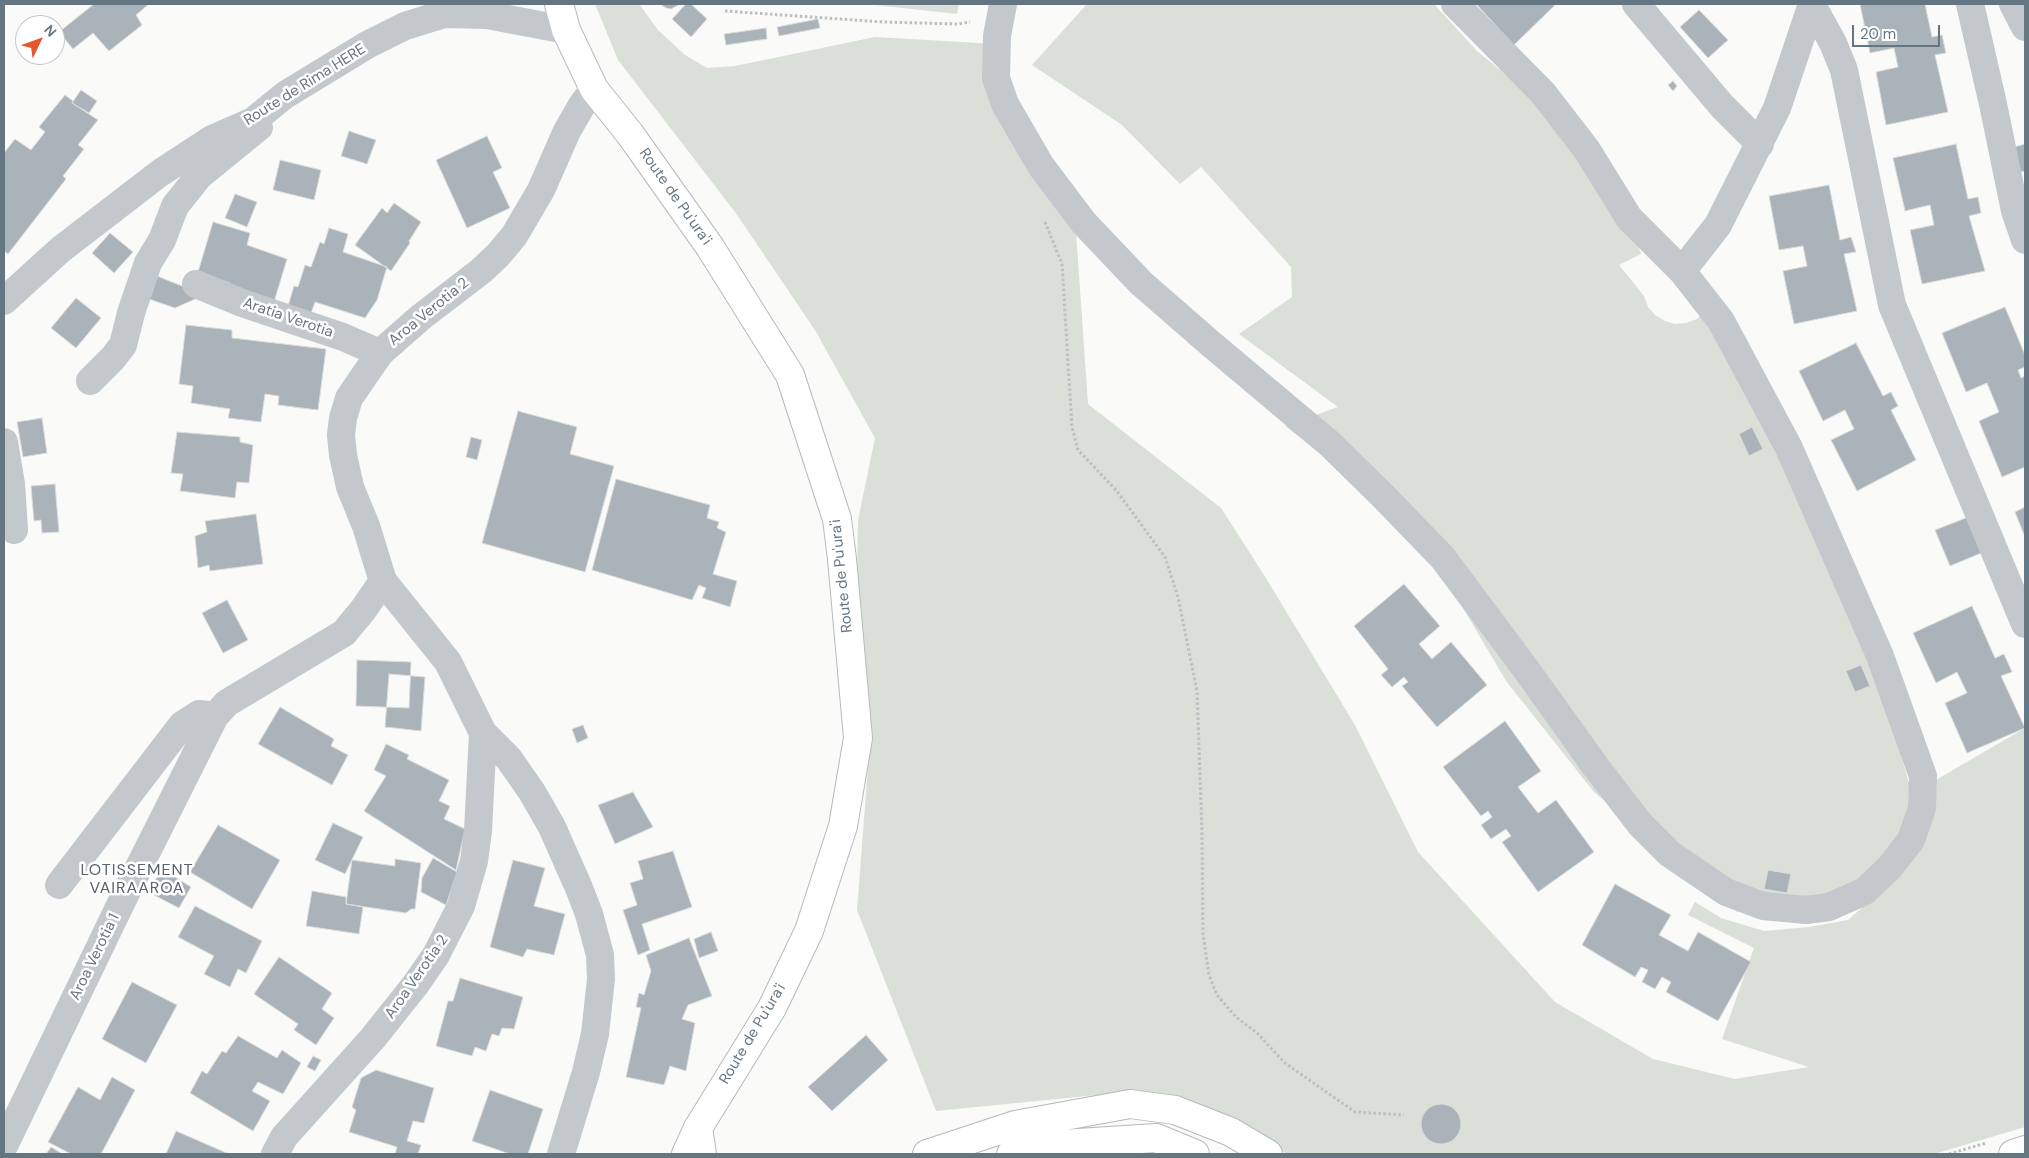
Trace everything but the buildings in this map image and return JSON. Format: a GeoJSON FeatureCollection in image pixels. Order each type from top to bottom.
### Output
{"type":"FeatureCollection","features":[{"type":"Feature","properties":{"kind":"main road","name":"Route de Pu'ura'i"},"geometry":{"type":"LineString","coordinates":[[560,4],[566,30],[594,89],[630,134],[710,247],[790,375],[837,519],[842,559],[858,738],[843,826],[809,931],[772,1008],[698,1128],[686,1154]]}},
{"type":"Feature","properties":{"kind":"main road"},"geometry":{"type":"LineString","coordinates":[[927,1154],[1015,1125],[1130,1104],[1175,1110],[1231,1132],[1268,1154]]}},
{"type":"Feature","properties":{"kind":"main road"},"geometry":{"type":"LineString","coordinates":[[698,1128],[702,1154]]}},
{"type":"Feature","properties":{"kind":"main road"},"geometry":{"type":"LineString","coordinates":[[1011,1154],[1063,1144],[1156,1138],[1195,1154]]}},
{"type":"Feature","properties":{"kind":"main road"},"geometry":{"type":"LineString","coordinates":[[2013,1154],[2025,1150]]}},
{"type":"Feature","properties":{"kind":"street"},"geometry":{"type":"LineString","coordinates":[[1002,8],[998,36],[996,78],[1005,104],[1041,166],[1084,223],[1141,283],[1210,344],[1330,444],[1443,558],[1596,767],[1640,824],[1670,854],[1726,892],[1763,906],[1806,910],[1829,907],[1865,891],[1890,867],[1911,840],[1922,808],[1923,776],[1880,656],[1789,448],[1722,321],[1682,271],[1629,218],[1587,150],[1543,94],[1455,4]]}},
{"type":"Feature","properties":{"kind":"street"},"geometry":{"type":"LineString","coordinates":[[1636,4],[1722,106],[1760,144]]}},
{"type":"Feature","properties":{"kind":"street"},"geometry":{"type":"LineString","coordinates":[[1682,271],[1718,225],[1745,169],[1760,144],[1777,108],[1812,4]]}},
{"type":"Feature","properties":{"kind":"street"},"geometry":{"type":"LineString","coordinates":[[1812,4],[1833,43],[1844,70],[1892,305],[2025,624]]}},
{"type":"Feature","properties":{"kind":"street"},"geometry":{"type":"LineString","coordinates":[[1970,4],[1994,104],[2016,211],[2025,240]]}},
{"type":"Feature","properties":{"kind":"street"},"geometry":{"type":"LineString","coordinates":[[2013,4],[2025,27]]}},
{"type":"Feature","properties":{"kind":"street","name":"Route de Rima HERE"},"geometry":{"type":"LineString","coordinates":[[4,301],[60,250],[109,210],[160,173],[212,139],[253,121],[284,94],[367,45],[398,30],[444,14],[488,15],[566,30]]}},
{"type":"Feature","properties":{"kind":"street","name":"Aroa Verotia 2"},"geometry":{"type":"LineString","coordinates":[[561,1154],[586,1072],[595,1034],[600,988],[600,956],[589,914],[552,826],[532,792],[509,759],[483,733],[448,662],[383,581],[366,526],[350,487],[341,435],[343,418],[349,398],[380,353],[421,317],[481,271],[514,236],[541,190],[567,130],[594,89]]}},
{"type":"Feature","properties":{"kind":"street"},"geometry":{"type":"LineString","coordinates":[[90,381],[123,345],[148,263],[162,240],[175,206],[199,176],[274,114],[284,94]]}},
{"type":"Feature","properties":{"kind":"street","name":"Aratia Verotia"},"geometry":{"type":"LineString","coordinates":[[196,284],[242,303],[342,336],[380,353]]}},
{"type":"Feature","properties":{"kind":"street"},"geometry":{"type":"LineString","coordinates":[[4,442],[11,484],[14,530]]}},
{"type":"Feature","properties":{"kind":"street","name":"Aroa Verotia 1"},"geometry":{"type":"LineString","coordinates":[[4,1146],[122,901],[215,716],[227,703],[344,633],[383,581]]}},
{"type":"Feature","properties":{"kind":"street"},"geometry":{"type":"LineString","coordinates":[[59,885],[182,725],[199,714],[215,716]]}},
{"type":"Feature","properties":{"kind":"street","name":"Aroa Verotia 2"},"geometry":{"type":"LineString","coordinates":[[275,1154],[284,1137],[373,1038],[416,984],[449,932],[461,906],[474,861],[478,831],[483,733]]}},
{"type":"Feature","properties":{"kind":"path"},"geometry":{"type":"LineString","coordinates":[[725,12],[883,22],[958,24],[1002,8]]}},
{"type":"Feature","properties":{"kind":"path"},"geometry":{"type":"LineString","coordinates":[[1041,214],[1062,264],[1072,427],[1078,450],[1116,490],[1165,556],[1178,597],[1196,691],[1202,832],[1203,934],[1209,975],[1217,995],[1285,1063],[1355,1112],[1404,1115]]}},
{"type":"Feature","properties":{"kind":"shaded area"},"geometry":{"type":"Polygon","coordinates":[[[595,4],[639,4],[658,30],[685,55],[707,68],[735,66],[875,37],[996,44],[1000,77],[1076,232],[1088,404],[1221,508],[1355,725],[1418,852],[1555,1002],[1653,1059],[1735,1079],[1809,1067],[1722,1039],[1754,948],[1688,915],[1695,902],[1721,918],[1764,931],[1809,927],[1848,920],[1903,872],[1927,815],[1860,883],[1815,906],[1737,912],[1594,792],[1506,681],[1416,528],[1285,426],[1338,407],[1239,334],[1292,297],[1291,267],[1201,167],[1180,184],[1122,125],[1032,65],[1087,4],[1434,4],[1477,51],[1522,88],[1619,199],[1641,254],[1619,265],[1644,296],[1648,307],[1655,315],[1675,324],[1697,319],[1705,311],[1733,351],[1888,709],[1912,794],[2025,728],[2025,1127],[1934,1154],[1287,1154],[1237,1123],[1117,1093],[936,1111],[857,910],[870,742],[857,569],[858,520],[875,438],[815,330],[735,212],[618,60],[595,4]]]}},
{"type":"Feature","properties":{"kind":"shaded area"},"geometry":{"type":"Polygon","coordinates":[[[866,4],[959,4],[957,14],[866,4]]]}},
{"type":"Feature","properties":{"kind":"district","name":"LOTISSEMENT VAIRAAROA"},"geometry":{"type":"Point","coordinates":[137,880]}}]}
